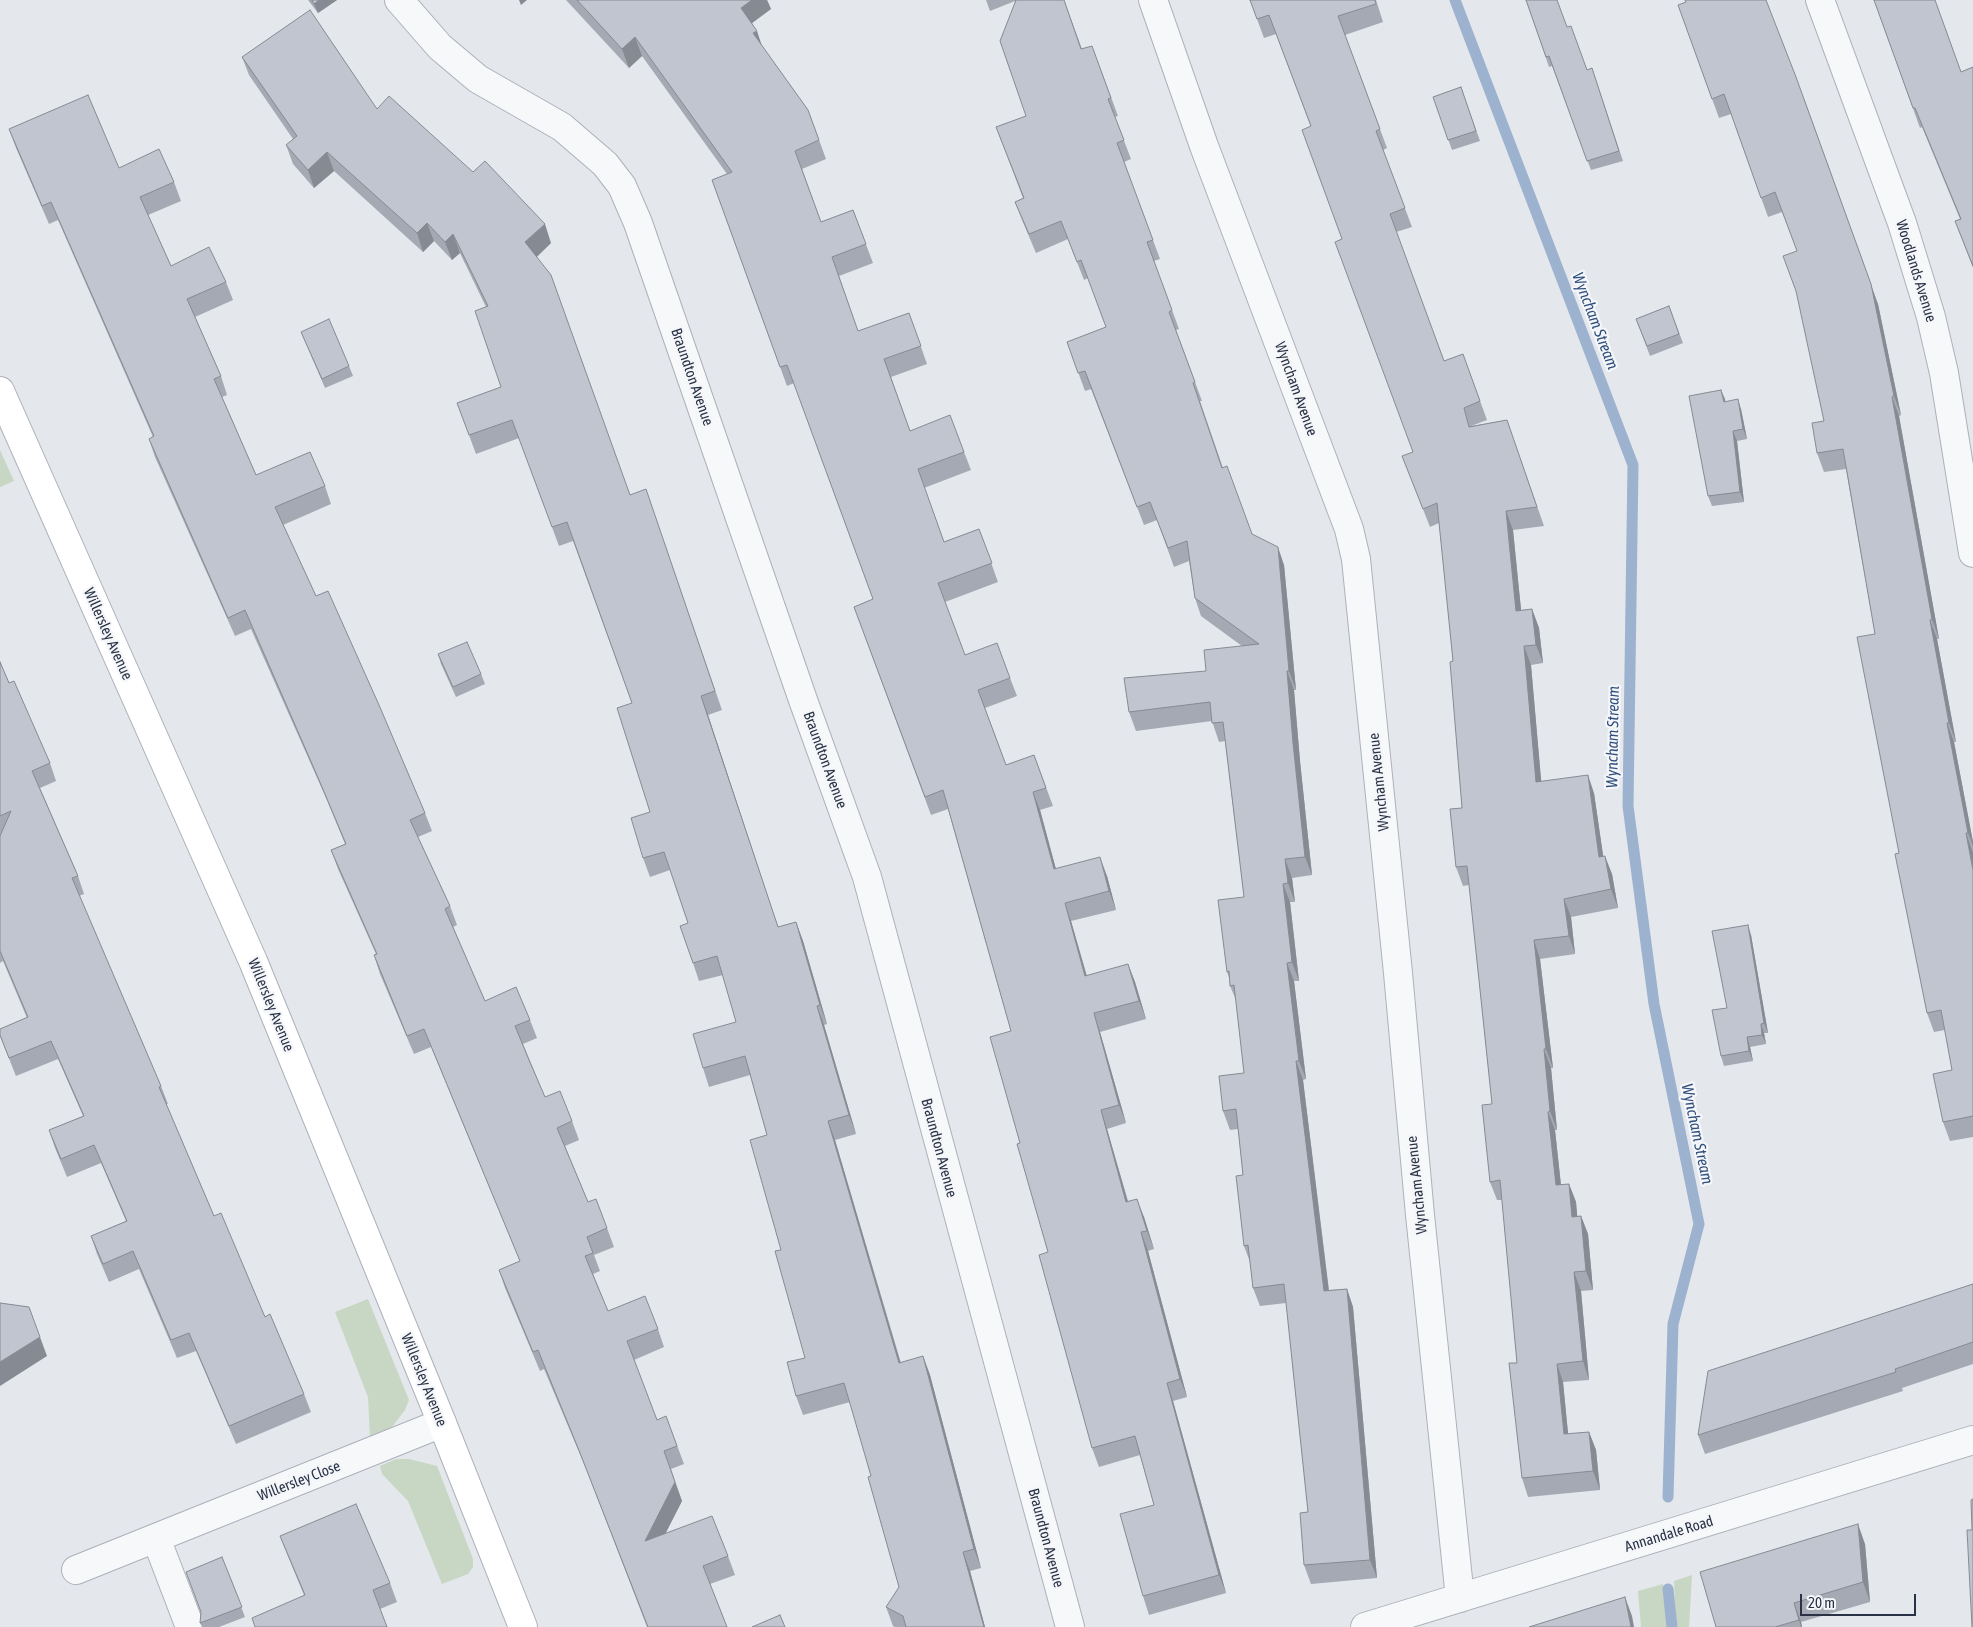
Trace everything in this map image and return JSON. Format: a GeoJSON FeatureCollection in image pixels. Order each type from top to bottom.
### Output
{"type":"FeatureCollection","features":[{"type":"Feature","properties":{"kind":"street","name":"Braundton Avenue"},"geometry":{"type":"LineString","coordinates":[[399,0],[440,46],[478,79],[562,127],[605,164],[622,186],[638,223],[803,700],[867,877],[1070,1627]]}},
{"type":"Feature","properties":{"kind":"street","name":"Wyncham Avenue"},"geometry":{"type":"LineString","coordinates":[[1153,0],[1204,146],[1349,529],[1356,559],[1398,972],[1419,1206],[1460,1598]]}},
{"type":"Feature","properties":{"kind":"street","name":"Woodlands Avenue"},"geometry":{"type":"LineString","coordinates":[[1820,0],[1902,224],[1931,317],[1944,372],[1973,553]]}},
{"type":"Feature","properties":{"kind":"street","name":"Willersley Avenue"},"geometry":{"type":"LineString","coordinates":[[0,391],[253,961],[442,1422],[523,1627]]}},
{"type":"Feature","properties":{"kind":"street","name":"Willersley Close"},"geometry":{"type":"LineString","coordinates":[[76,1570],[442,1422]]}},
{"type":"Feature","properties":{"kind":"street","name":"Annandale Road"},"geometry":{"type":"LineString","coordinates":[[1364,1627],[1973,1440]]}},
{"type":"Feature","properties":{"kind":"street"},"geometry":{"type":"LineString","coordinates":[[156,1538],[190,1627]]}},
{"type":"Feature","properties":{"kind":"green space"},"geometry":{"type":"Polygon","coordinates":[[[0,450],[14,481],[0,487],[0,450]]]}},
{"type":"Feature","properties":{"kind":"green space"},"geometry":{"type":"Polygon","coordinates":[[[368,1299],[409,1400],[405,1410],[392,1427],[370,1439],[368,1397],[335,1312],[368,1299]]]}},
{"type":"Feature","properties":{"kind":"green space"},"geometry":{"type":"Polygon","coordinates":[[[396,1459],[409,1459],[437,1466],[473,1559],[473,1567],[468,1574],[442,1584],[408,1501],[382,1474],[380,1466],[396,1459]]]}},
{"type":"Feature","properties":{"kind":"green space"},"geometry":{"type":"Polygon","coordinates":[[[1692,1575],[1689,1627],[1676,1627],[1674,1581],[1692,1575]]]}},
{"type":"Feature","properties":{"kind":"green space"},"geometry":{"type":"Polygon","coordinates":[[[1663,1584],[1667,1627],[1641,1627],[1638,1591],[1663,1584]]]}},
{"type":"Feature","properties":{"kind":"building"},"geometry":{"type":"Polygon","coordinates":[[[577,0],[752,0],[741,8],[757,31],[753,33],[808,110],[819,140],[795,151],[821,222],[853,210],[866,244],[832,257],[858,331],[909,313],[921,346],[884,359],[910,431],[950,415],[964,452],[918,469],[944,542],[979,529],[992,563],[938,583],[965,655],[997,643],[1010,678],[978,690],[1006,765],[1034,755],[1046,788],[1033,792],[1054,869],[1100,857],[1109,891],[1065,903],[1085,976],[1128,964],[1139,1001],[1094,1013],[1119,1105],[1101,1110],[1126,1202],[1137,1199],[1147,1231],[1141,1232],[1180,1379],[1167,1383],[1219,1575],[1143,1596],[1120,1514],[1154,1505],[1135,1436],[1092,1448],[1039,1255],[1048,1252],[1017,1144],[1020,1143],[990,1037],[1011,1031],[943,790],[925,797],[854,607],[873,599],[787,365],[780,367],[712,180],[732,172],[635,37],[622,49],[577,0]]]}},
{"type":"Feature","properties":{"kind":"building"},"geometry":{"type":"Polygon","coordinates":[[[1016,0],[1064,0],[1081,49],[1092,46],[1111,98],[1108,99],[1124,140],[1117,143],[1153,240],[1147,242],[1172,310],[1169,312],[1195,382],[1193,383],[1222,468],[1227,466],[1252,534],[1278,547],[1289,671],[1287,671],[1293,743],[1305,857],[1285,859],[1288,883],[1283,884],[1292,962],[1287,963],[1299,1061],[1296,1061],[1324,1291],[1347,1289],[1370,1560],[1304,1565],[1300,1513],[1308,1512],[1284,1284],[1253,1288],[1248,1245],[1244,1246],[1236,1176],[1243,1175],[1236,1109],[1223,1111],[1219,1076],[1244,1073],[1234,985],[1230,986],[1229,971],[1227,972],[1218,900],[1244,897],[1223,722],[1212,723],[1210,702],[1129,712],[1124,678],[1206,671],[1204,650],[1259,644],[1195,598],[1187,541],[1168,548],[1150,502],[1137,507],[1085,371],[1078,373],[1067,342],[1106,327],[1081,260],[1077,262],[1061,221],[1029,234],[1015,202],[1024,198],[996,127],[1026,116],[1000,41],[1016,0]]]}},
{"type":"Feature","properties":{"kind":"building"},"geometry":{"type":"Polygon","coordinates":[[[1250,0],[1375,0],[1376,4],[1338,16],[1380,129],[1376,131],[1405,208],[1390,214],[1444,361],[1463,354],[1480,401],[1464,408],[1469,427],[1507,420],[1537,507],[1506,511],[1516,611],[1532,609],[1536,645],[1524,646],[1536,782],[1588,775],[1599,857],[1605,856],[1611,889],[1564,899],[1569,936],[1534,940],[1546,1049],[1544,1049],[1550,1111],[1548,1112],[1556,1185],[1569,1184],[1572,1217],[1581,1216],[1586,1271],[1574,1272],[1583,1361],[1557,1364],[1564,1434],[1589,1432],[1593,1471],[1522,1478],[1509,1363],[1517,1363],[1500,1180],[1490,1182],[1482,1105],[1492,1104],[1467,866],[1456,867],[1450,809],[1462,808],[1450,662],[1453,661],[1437,503],[1423,509],[1402,456],[1413,452],[1335,242],[1342,239],[1302,130],[1311,126],[1269,15],[1257,19],[1250,0]]]}},
{"type":"Feature","properties":{"kind":"building"},"geometry":{"type":"Polygon","coordinates":[[[1526,0],[1557,0],[1567,27],[1571,26],[1587,70],[1592,68],[1619,151],[1587,161],[1549,56],[1546,57],[1526,0]]]}},
{"type":"Feature","properties":{"kind":"building"},"geometry":{"type":"Polygon","coordinates":[[[1685,0],[1766,0],[1871,284],[1894,396],[1892,397],[1932,619],[1930,620],[1973,870],[1973,1116],[1943,1122],[1933,1074],[1952,1070],[1941,1010],[1927,1013],[1895,854],[1899,853],[1857,637],[1875,634],[1843,449],[1817,453],[1812,423],[1824,421],[1796,291],[1783,256],[1797,251],[1775,192],[1761,198],[1724,94],[1712,99],[1678,5],[1686,2],[1685,0]]]}},
{"type":"Feature","properties":{"kind":"building"},"geometry":{"type":"Polygon","coordinates":[[[1874,0],[1935,0],[1961,72],[1973,67],[1973,266],[1955,221],[1961,219],[1915,108],[1913,108],[1874,0]]]}},
{"type":"Feature","properties":{"kind":"building"},"geometry":{"type":"Polygon","coordinates":[[[310,10],[377,109],[389,96],[473,172],[485,161],[545,224],[525,242],[551,275],[630,495],[646,489],[715,691],[701,696],[778,927],[796,922],[820,1005],[817,1006],[849,1115],[828,1121],[899,1363],[923,1356],[974,1549],[963,1552],[984,1627],[906,1627],[903,1616],[886,1607],[899,1587],[868,1477],[871,1476],[844,1383],[796,1396],[787,1362],[805,1358],[775,1251],[781,1250],[750,1140],[767,1135],[745,1056],[703,1068],[693,1034],[736,1022],[717,956],[693,963],[680,926],[688,923],[664,852],[643,858],[631,818],[650,812],[617,708],[632,703],[567,522],[552,527],[512,420],[469,435],[457,403],[501,387],[475,311],[488,306],[453,234],[445,242],[427,223],[417,233],[327,152],[308,170],[286,145],[297,136],[242,57],[310,10]]]}},
{"type":"Feature","properties":{"kind":"building"},"geometry":{"type":"Polygon","coordinates":[[[1461,87],[1476,131],[1448,140],[1433,97],[1461,87]]]}},
{"type":"Feature","properties":{"kind":"building"},"geometry":{"type":"Polygon","coordinates":[[[88,95],[119,168],[159,149],[174,182],[140,197],[171,266],[209,247],[226,282],[187,299],[221,376],[214,379],[256,475],[310,452],[325,486],[275,507],[316,596],[328,591],[425,813],[410,820],[450,906],[445,909],[485,1001],[516,987],[530,1020],[515,1026],[529,1060],[545,1097],[560,1091],[572,1121],[557,1128],[588,1202],[596,1199],[607,1228],[587,1237],[593,1253],[585,1256],[608,1311],[645,1296],[658,1329],[627,1341],[657,1420],[666,1416],[677,1446],[664,1451],[675,1482],[645,1541],[712,1516],[728,1556],[703,1566],[727,1627],[648,1627],[538,1350],[533,1352],[499,1270],[520,1261],[424,1029],[407,1036],[374,955],[377,954],[331,850],[346,844],[319,780],[245,610],[228,618],[149,439],[154,436],[51,202],[42,206],[9,129],[88,95]]]}},
{"type":"Feature","properties":{"kind":"building"},"geometry":{"type":"Polygon","coordinates":[[[1669,306],[1679,334],[1647,346],[1636,319],[1669,306]]]}},
{"type":"Feature","properties":{"kind":"building"},"geometry":{"type":"Polygon","coordinates":[[[329,319],[349,366],[322,379],[301,332],[329,319]]]}},
{"type":"Feature","properties":{"kind":"building"},"geometry":{"type":"Polygon","coordinates":[[[1721,390],[1724,402],[1738,399],[1743,429],[1733,431],[1740,492],[1708,496],[1689,396],[1721,390]]]}},
{"type":"Feature","properties":{"kind":"building"},"geometry":{"type":"Polygon","coordinates":[[[467,642],[481,674],[453,687],[438,654],[467,642]]]}},
{"type":"Feature","properties":{"kind":"building"},"geometry":{"type":"Polygon","coordinates":[[[0,662],[9,683],[14,681],[50,763],[32,771],[78,876],[72,878],[214,1216],[221,1213],[265,1317],[270,1314],[304,1394],[229,1426],[189,1333],[171,1340],[133,1251],[103,1264],[91,1236],[127,1221],[94,1145],[61,1159],[49,1130],[84,1116],[51,1041],[9,1058],[0,1035],[0,1029],[28,1017],[0,951],[0,836],[11,811],[0,816],[0,662]]]}},
{"type":"Feature","properties":{"kind":"building"},"geometry":{"type":"Polygon","coordinates":[[[1748,925],[1764,1023],[1761,1024],[1762,1035],[1747,1037],[1749,1051],[1721,1056],[1712,1010],[1727,1008],[1712,931],[1748,925]]]}},
{"type":"Feature","properties":{"kind":"building"},"geometry":{"type":"Polygon","coordinates":[[[1973,1284],[1973,1342],[1895,1369],[1896,1372],[1698,1435],[1708,1371],[1973,1284]]]}},
{"type":"Feature","properties":{"kind":"building"},"geometry":{"type":"Polygon","coordinates":[[[0,1303],[29,1307],[40,1337],[0,1362],[0,1303]]]}},
{"type":"Feature","properties":{"kind":"building"},"geometry":{"type":"Polygon","coordinates":[[[1973,1499],[1972,1627],[1967,1530],[1972,1530],[1971,1500],[1973,1499]]]}},
{"type":"Feature","properties":{"kind":"building"},"geometry":{"type":"Polygon","coordinates":[[[356,1504],[390,1583],[373,1590],[387,1627],[255,1627],[252,1618],[305,1595],[280,1536],[356,1504]]]}},
{"type":"Feature","properties":{"kind":"building"},"geometry":{"type":"Polygon","coordinates":[[[1858,1524],[1863,1582],[1794,1603],[1799,1620],[1775,1627],[1716,1627],[1700,1572],[1858,1524]]]}},
{"type":"Feature","properties":{"kind":"building"},"geometry":{"type":"Polygon","coordinates":[[[222,1557],[242,1607],[200,1623],[201,1612],[186,1572],[222,1557]]]}},
{"type":"Feature","properties":{"kind":"building"},"geometry":{"type":"Polygon","coordinates":[[[1625,1597],[1631,1627],[1529,1627],[1625,1597]]]}},
{"type":"Feature","properties":{"kind":"building"},"geometry":{"type":"Polygon","coordinates":[[[780,1615],[785,1627],[752,1627],[780,1615]]]}},
{"type":"Feature","properties":{"kind":"waterway","name":"Wyncham Stream"},"geometry":{"type":"LineString","coordinates":[[1455,0],[1633,465],[1628,806],[1654,1004],[1699,1224],[1673,1324],[1668,1497]]}},
{"type":"Feature","properties":{"kind":"waterway","name":"Wyncham Stream"},"geometry":{"type":"LineString","coordinates":[[1668,1589],[1672,1627]]}}]}
